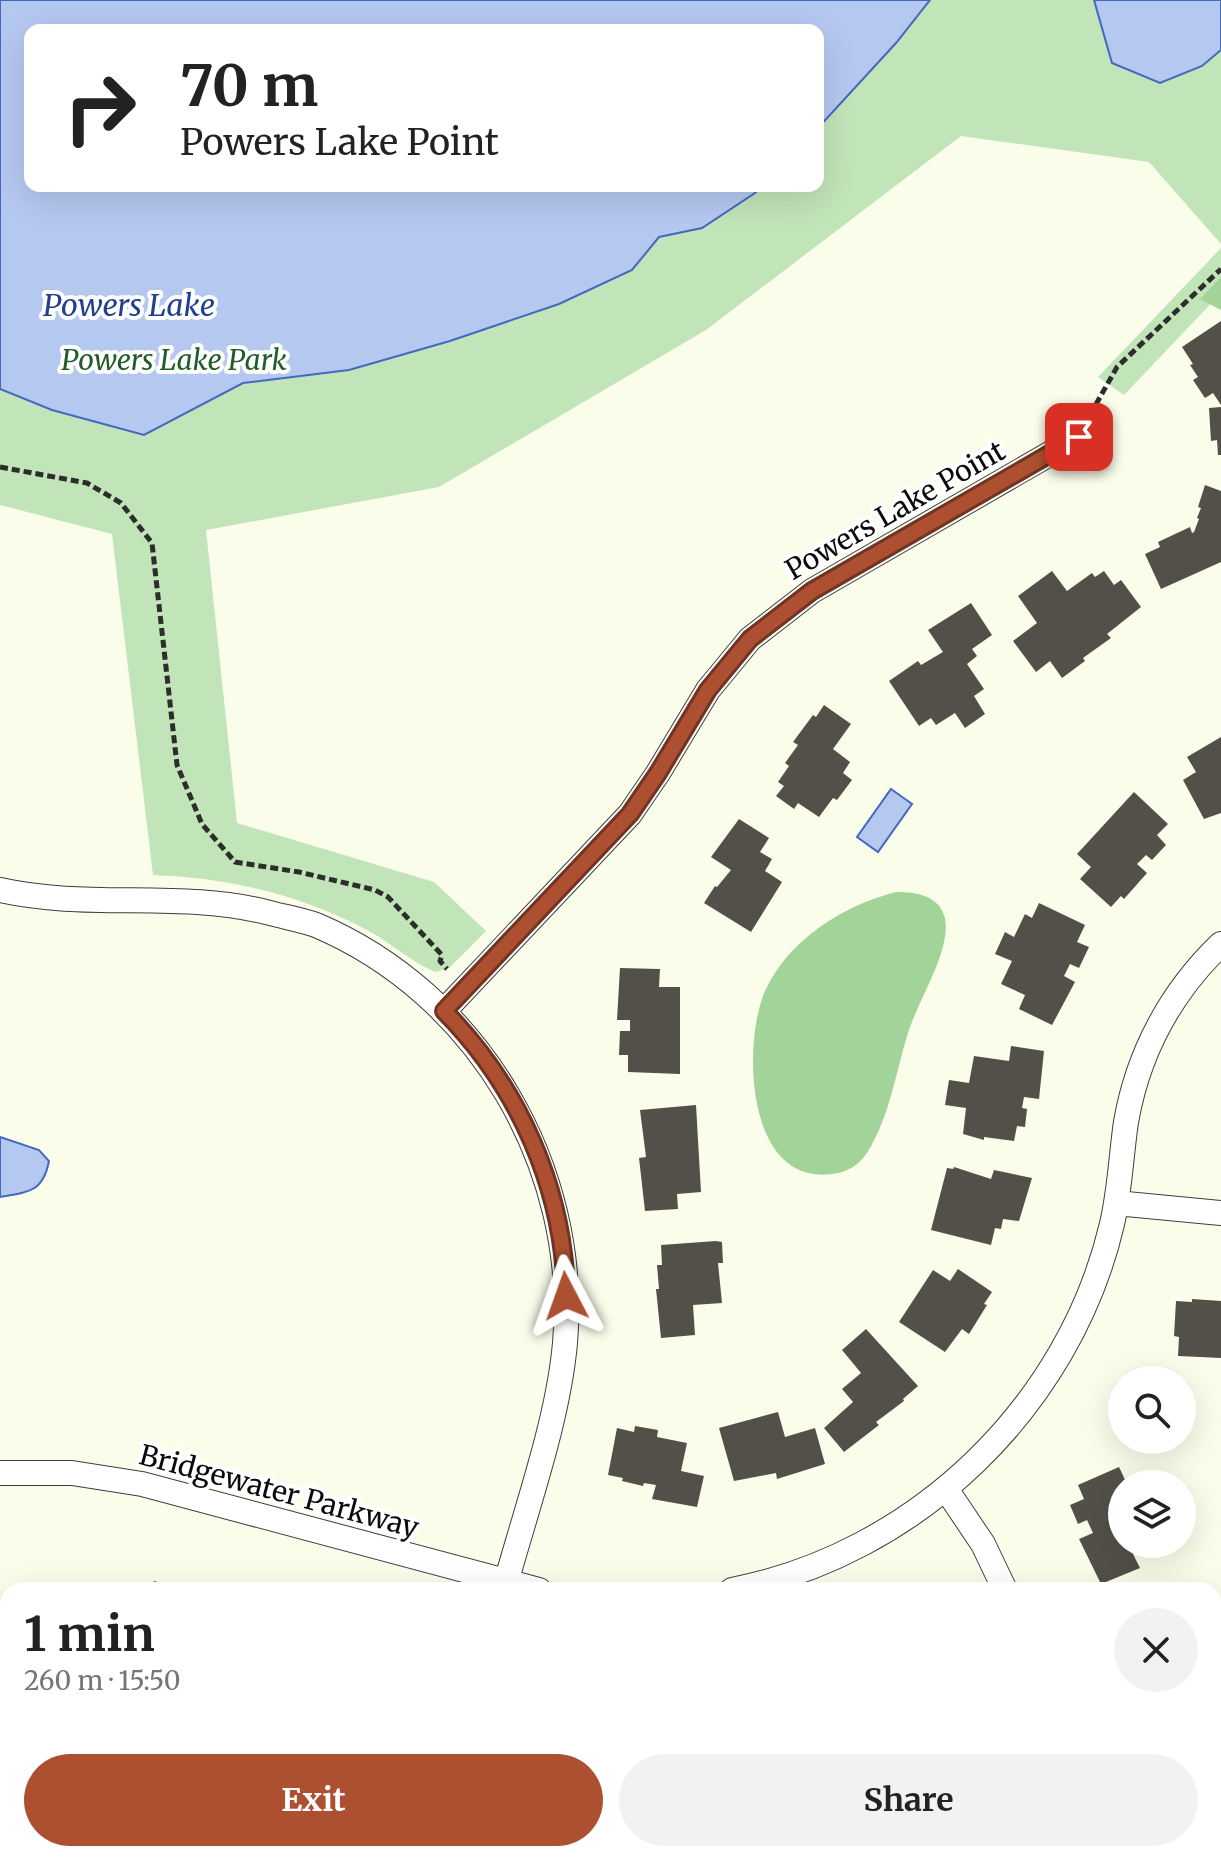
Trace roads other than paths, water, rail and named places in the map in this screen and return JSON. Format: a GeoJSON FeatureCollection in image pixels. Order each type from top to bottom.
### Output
{"type":"FeatureCollection","features":[{"type":"Feature","properties":{"kind":"street","name":"Powers Lake Point"},"geometry":{"type":"LineString","coordinates":[[444,1011],[630,814],[708,690],[750,639],[812,591],[1079,437]]}},
{"type":"Feature","properties":{"kind":"street"},"geometry":{"type":"LineString","coordinates":[[0,890],[55,900],[133,899],[212,903],[315,925],[371,955],[417,986],[444,1011],[485,1060],[530,1135],[549,1185],[563,1252],[566,1312],[561,1371],[506,1582]]}},
{"type":"Feature","properties":{"kind":"street"},"geometry":{"type":"LineString","coordinates":[[764,1582],[842,1554],[898,1524],[946,1489],[1011,1425],[1053,1366],[1093,1287],[1116,1203],[1129,1108],[1146,1050],[1176,996],[1221,944]]}},
{"type":"Feature","properties":{"kind":"street"},"geometry":{"type":"LineString","coordinates":[[1116,1203],[1221,1213]]}},
{"type":"Feature","properties":{"kind":"street","name":"Bridgewater Parkway"},"geometry":{"type":"LineString","coordinates":[[0,1473],[72,1473],[152,1486],[502,1582]]}},
{"type":"Feature","properties":{"kind":"street"},"geometry":{"type":"LineString","coordinates":[[946,1489],[983,1544],[1001,1582]]}},
{"type":"Feature","properties":{"kind":"water","name":"Powers Lake"},"geometry":{"type":"Polygon","coordinates":[[[0,0],[930,0],[896,43],[824,121],[824,24],[24,24],[24,192],[756,192],[702,228],[659,237],[632,270],[559,304],[450,341],[349,370],[243,383],[144,435],[52,410],[0,389],[0,0]]]}},
{"type":"Feature","properties":{"kind":"water"},"geometry":{"type":"Polygon","coordinates":[[[1094,0],[1221,0],[1221,50],[1202,66],[1160,83],[1112,63],[1094,0]]]}},
{"type":"Feature","properties":{"kind":"water"},"geometry":{"type":"Polygon","coordinates":[[[891,789],[912,804],[878,852],[857,837],[891,789]]]}},
{"type":"Feature","properties":{"kind":"water"},"geometry":{"type":"Polygon","coordinates":[[[0,1137],[39,1150],[49,1161],[39,1185],[19,1194],[0,1197],[0,1137]]]}},
{"type":"Feature","properties":{"kind":"park label","name":"Powers Lake Park"},"geometry":{"type":"Point","coordinates":[174,360]}}]}
